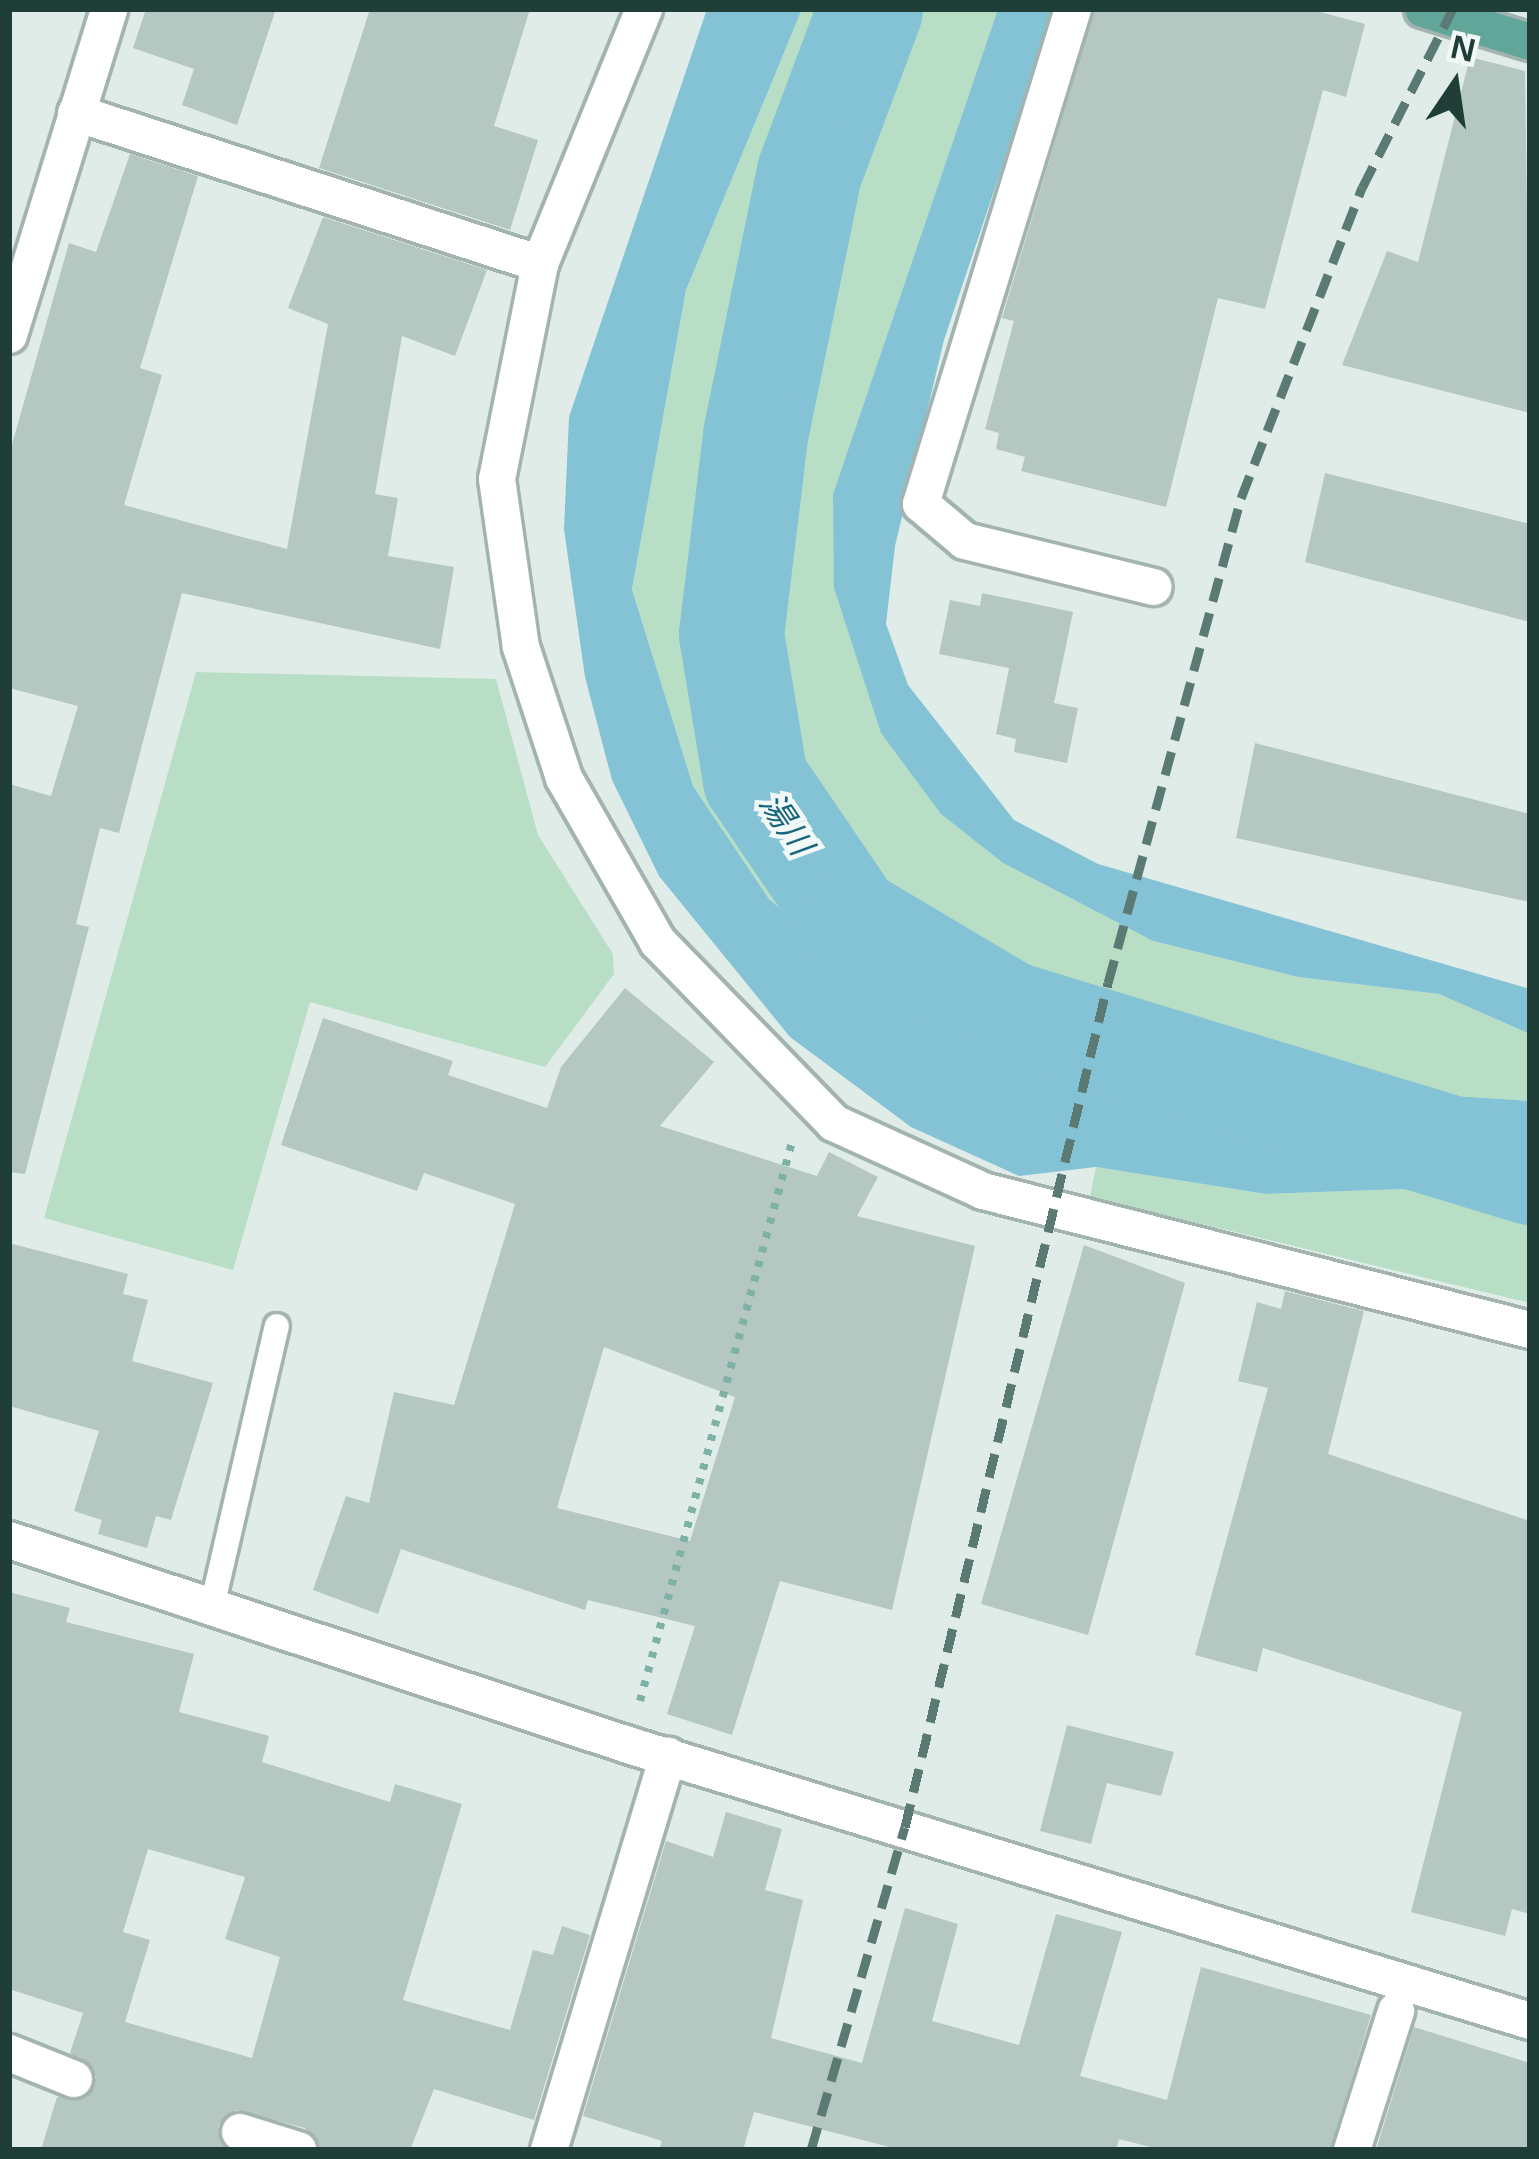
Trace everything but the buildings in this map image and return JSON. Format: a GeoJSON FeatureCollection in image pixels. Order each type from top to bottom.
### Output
{"type":"FeatureCollection","features":[{"type":"Feature","properties":{"kind":"main road"},"geometry":{"type":"LineString","coordinates":[[1423,9],[1530,42]]}},
{"type":"Feature","properties":{"kind":"street"},"geometry":{"type":"LineString","coordinates":[[9,335],[110,9]]}},
{"type":"Feature","properties":{"kind":"street"},"geometry":{"type":"LineString","coordinates":[[644,9],[540,265],[497,478],[535,694],[597,850],[658,942],[834,1123],[983,1192],[1530,1330]]}},
{"type":"Feature","properties":{"kind":"street"},"geometry":{"type":"LineString","coordinates":[[1073,9],[921,504],[965,541],[1153,587]]}},
{"type":"Feature","properties":{"kind":"street"},"geometry":{"type":"LineString","coordinates":[[76,113],[540,265]]}},
{"type":"Feature","properties":{"kind":"street"},"geometry":{"type":"LineString","coordinates":[[9,1540],[628,1745],[1530,2021]]}},
{"type":"Feature","properties":{"kind":"street"},"geometry":{"type":"LineString","coordinates":[[549,2150],[668,1756]]}},
{"type":"Feature","properties":{"kind":"street"},"geometry":{"type":"LineString","coordinates":[[1352,2150],[1396,2011]]}},
{"type":"Feature","properties":{"kind":"street"},"geometry":{"type":"LineString","coordinates":[[9,2054],[74,2079]]}},
{"type":"Feature","properties":{"kind":"street"},"geometry":{"type":"LineString","coordinates":[[240,2132],[298,2150]]}},
{"type":"Feature","properties":{"kind":"lane"},"geometry":{"type":"LineString","coordinates":[[214,1598],[277,1326]]}},
{"type":"Feature","properties":{"kind":"path"},"geometry":{"type":"LineString","coordinates":[[628,1745],[805,1094]]}},
{"type":"Feature","properties":{"kind":"green space"},"geometry":{"type":"Polygon","coordinates":[[[802,9],[998,9],[833,494],[941,814],[1003,863],[1153,941],[1298,977],[1439,994],[1530,1034],[1530,1101],[1353,1089],[1247,1116],[1113,1100],[847,966],[769,899],[693,786],[632,588],[686,290],[802,9]]]}},
{"type":"Feature","properties":{"kind":"green space"},"geometry":{"type":"Polygon","coordinates":[[[196,672],[496,679],[538,835],[613,954],[614,974],[545,1067],[310,1002],[233,1270],[44,1218],[196,672]]]}},
{"type":"Feature","properties":{"kind":"green space"},"geometry":{"type":"Polygon","coordinates":[[[1096,1167],[1266,1194],[1405,1189],[1530,1201],[1530,1303],[1090,1197],[1096,1167]]]}},
{"type":"Feature","properties":{"kind":"water"},"geometry":{"type":"Polygon","coordinates":[[[707,9],[802,9],[686,290],[632,589],[693,786],[769,899],[847,966],[1113,1100],[1247,1116],[1353,1089],[1530,1101],[1530,1201],[1405,1189],[1266,1194],[1096,1167],[1019,1176],[911,1127],[790,1037],[659,876],[612,780],[585,677],[564,529],[569,417],[707,9]]]}},
{"type":"Feature","properties":{"kind":"water"},"geometry":{"type":"Polygon","coordinates":[[[998,9],[1055,9],[944,340],[895,546],[886,624],[908,685],[1014,820],[1098,864],[1530,989],[1530,1034],[1439,994],[1298,977],[1153,941],[1003,863],[941,814],[881,733],[834,588],[833,494],[998,9]]]}},
{"type":"Feature","properties":{"kind":"waterway","name":"湯川"},"geometry":{"type":"LineString","coordinates":[[870,9],[809,172],[755,436],[731,634],[755,779],[850,919],[1008,1013],[1530,1172]]}},
{"type":"Feature","properties":{"kind":"railway"},"geometry":{"type":"LineString","coordinates":[[811,2150],[905,1827],[1108,983],[1241,498],[1362,188],[1453,9]]}}]}
